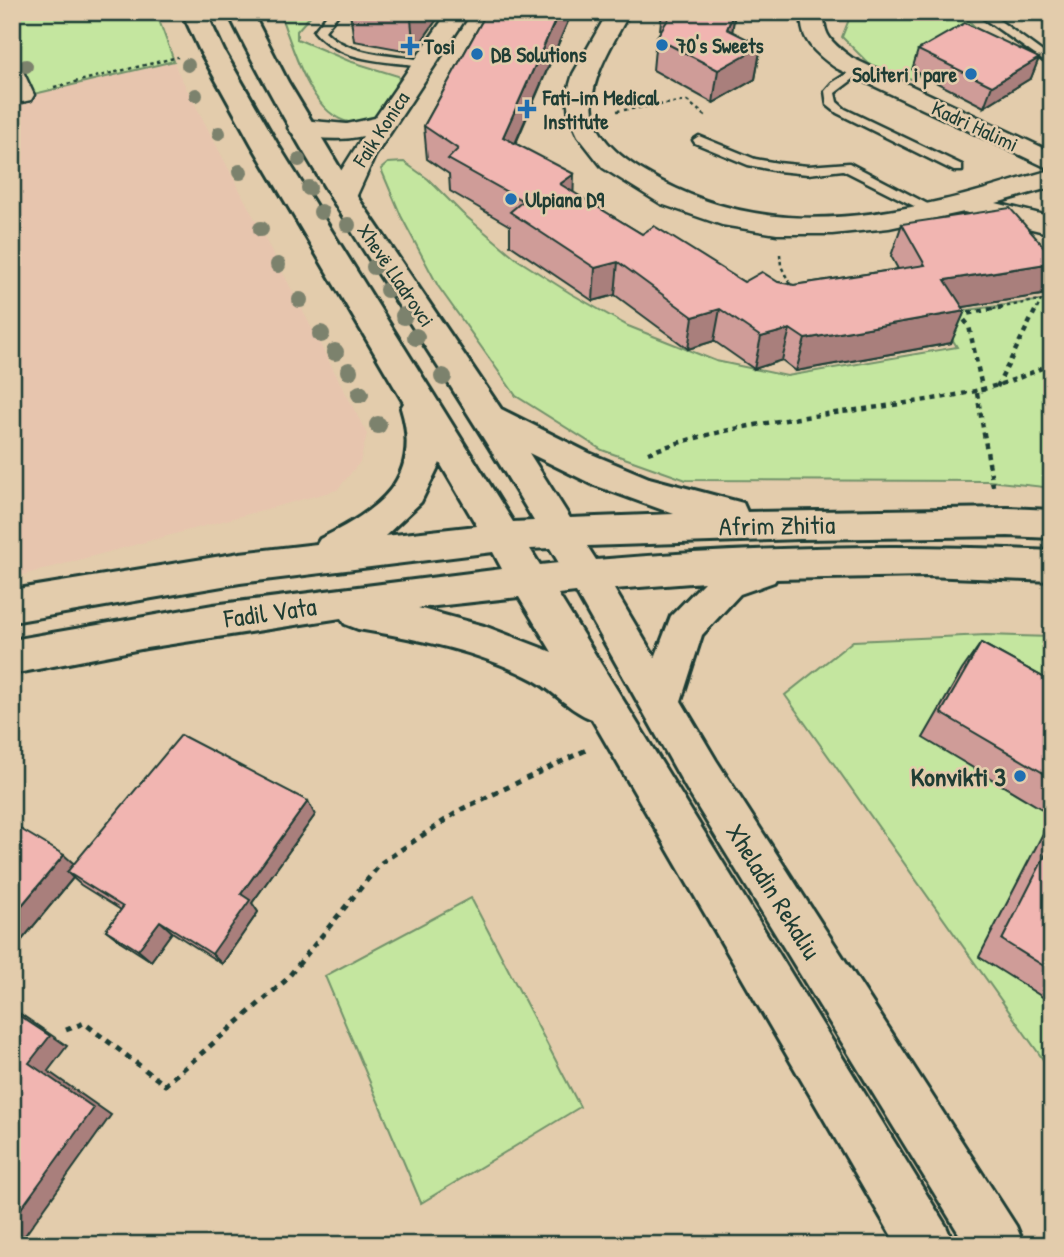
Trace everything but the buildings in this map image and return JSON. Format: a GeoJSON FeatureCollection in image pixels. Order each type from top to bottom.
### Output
{"type":"FeatureCollection","features":[{"type":"Feature","properties":{"kind":"main road","name":"Xhevë Lladrovci"},"geometry":{"type":"LineString","coordinates":[[194,12],[212,51],[265,145],[502,537]]}},
{"type":"Feature","properties":{"kind":"main road","name":"Xhevë Lladrovci"},"geometry":{"type":"LineString","coordinates":[[240,12],[301,128],[344,198],[489,417],[559,533]]}},
{"type":"Feature","properties":{"kind":"main road"},"geometry":{"type":"LineString","coordinates":[[313,559],[351,541],[383,519],[405,497],[418,477],[425,460],[426,438],[414,393]]}},
{"type":"Feature","properties":{"kind":"main road"},"geometry":{"type":"LineString","coordinates":[[489,417],[610,478],[720,512],[801,524]]}},
{"type":"Feature","properties":{"kind":"main road","name":"Afrim Zhitia"},"geometry":{"type":"LineString","coordinates":[[502,537],[801,524],[1052,524]]}},
{"type":"Feature","properties":{"kind":"main road","name":"Xheladin Rekaliu"},"geometry":{"type":"LineString","coordinates":[[559,533],[701,774],[996,1245]]}},
{"type":"Feature","properties":{"kind":"main road","name":"Fadil Vata"},"geometry":{"type":"LineString","coordinates":[[12,606],[152,581],[502,537]]}},
{"type":"Feature","properties":{"kind":"main road","name":"Xheladin Rekaliu"},"geometry":{"type":"LineString","coordinates":[[502,537],[530,581],[603,736],[927,1245]]}},
{"type":"Feature","properties":{"kind":"main road"},"geometry":{"type":"LineString","coordinates":[[660,702],[685,627],[727,583],[789,561]]}},
{"type":"Feature","properties":{"kind":"main road","name":"Afrim Zhitia"},"geometry":{"type":"LineString","coordinates":[[530,581],[789,561],[996,562],[1052,566]]}},
{"type":"Feature","properties":{"kind":"main road","name":"Fadil Vata"},"geometry":{"type":"LineString","coordinates":[[12,657],[227,617],[530,581]]}},
{"type":"Feature","properties":{"kind":"main road"},"geometry":{"type":"LineString","coordinates":[[311,606],[426,624],[484,641],[544,668],[585,691],[603,736]]}},
{"type":"Feature","properties":{"kind":"street","name":"Faik Konica"},"geometry":{"type":"LineString","coordinates":[[344,198],[352,174],[459,12]]}},
{"type":"Feature","properties":{"kind":"street"},"geometry":{"type":"LineString","coordinates":[[619,12],[579,91],[579,113],[590,137],[611,162],[637,181],[704,212],[769,225],[839,225],[935,211],[1052,178]]}},
{"type":"Feature","properties":{"kind":"street","name":"Kadri Halimi"},"geometry":{"type":"LineString","coordinates":[[814,12],[811,29],[818,41],[827,51],[858,71],[1052,162]]}},
{"type":"Feature","properties":{"kind":"street"},"geometry":{"type":"LineString","coordinates":[[12,70],[22,95]]}},
{"type":"Feature","properties":{"kind":"street"},"geometry":{"type":"LineString","coordinates":[[301,128],[347,132],[385,123]]}},
{"type":"Feature","properties":{"kind":"street"},"geometry":{"type":"LineString","coordinates":[[965,204],[1052,226]]}},
{"type":"Feature","properties":{"kind":"lane","name":"Faik Konica"},"geometry":{"type":"LineString","coordinates":[[335,12],[319,31],[326,41],[344,50],[423,63]]}},
{"type":"Feature","properties":{"kind":"lane"},"geometry":{"type":"LineString","coordinates":[[991,12],[984,14],[1052,64]]}},
{"type":"Feature","properties":{"kind":"lane"},"geometry":{"type":"LineString","coordinates":[[858,71],[836,85],[830,93],[831,103],[841,111],[958,168]]}},
{"type":"Feature","properties":{"kind":"lane"},"geometry":{"type":"LineString","coordinates":[[699,140],[752,162],[778,167],[808,170],[845,166],[935,211]]}},
{"type":"Feature","properties":{"kind":"path"},"geometry":{"type":"LineString","coordinates":[[22,95],[184,55]]}},
{"type":"Feature","properties":{"kind":"path"},"geometry":{"type":"LineString","coordinates":[[617,111],[687,101],[695,106]]}},
{"type":"Feature","properties":{"kind":"path"},"geometry":{"type":"LineString","coordinates":[[781,266],[793,290]]}},
{"type":"Feature","properties":{"kind":"path"},"geometry":{"type":"LineString","coordinates":[[997,387],[1044,294],[1041,286],[1052,284]]}},
{"type":"Feature","properties":{"kind":"path"},"geometry":{"type":"LineString","coordinates":[[983,392],[969,326],[960,314],[1040,300]]}},
{"type":"Feature","properties":{"kind":"path"},"geometry":{"type":"LineString","coordinates":[[610,478],[652,451],[688,438],[761,424],[983,392],[1017,381],[1052,363]]}},
{"type":"Feature","properties":{"kind":"path"},"geometry":{"type":"LineString","coordinates":[[977,393],[993,491]]}},
{"type":"Feature","properties":{"kind":"path"},"geometry":{"type":"LineString","coordinates":[[66,1030],[84,1023],[165,1085],[285,981],[381,863],[462,809],[603,736]]}},
{"type":"Feature","properties":{"kind":"shaded area"},"geometry":{"type":"Polygon","coordinates":[[[12,12],[156,12],[177,70],[367,434],[360,462],[337,490],[12,578],[12,12]]]}},
{"type":"Feature","properties":{"kind":"green space"},"geometry":{"type":"Polygon","coordinates":[[[12,12],[156,12],[174,61],[34,94],[12,42],[12,12]]]}},
{"type":"Feature","properties":{"kind":"green space"},"geometry":{"type":"Polygon","coordinates":[[[279,12],[314,12],[297,31],[297,39],[349,61],[398,76],[400,84],[379,116],[360,123],[343,121],[329,112],[307,82],[279,12]]]}},
{"type":"Feature","properties":{"kind":"green space"},"geometry":{"type":"Polygon","coordinates":[[[852,12],[960,12],[990,42],[911,79],[869,64],[842,37],[852,12]]]}},
{"type":"Feature","properties":{"kind":"green space"},"geometry":{"type":"Polygon","coordinates":[[[404,162],[428,179],[462,213],[518,260],[628,326],[716,361],[787,376],[957,347],[937,314],[1044,300],[1052,304],[1052,488],[989,481],[686,480],[602,450],[516,396],[438,286],[401,216],[381,169],[388,163],[404,162]]]}},
{"type":"Feature","properties":{"kind":"green space"},"geometry":{"type":"Polygon","coordinates":[[[986,635],[1052,637],[1052,1072],[785,695],[853,641],[986,635]]]}},
{"type":"Feature","properties":{"kind":"green space"},"geometry":{"type":"Polygon","coordinates":[[[471,898],[580,1107],[421,1203],[325,976],[471,898]]]}},
{"type":"Feature","properties":{"kind":"place","name":"70's Sweets"},"geometry":{"type":"Point","coordinates":[662,45]}},
{"type":"Feature","properties":{"kind":"place","name":"Tosi"},"geometry":{"type":"Point","coordinates":[410,46]}},
{"type":"Feature","properties":{"kind":"place","name":"DB Solutions"},"geometry":{"type":"Point","coordinates":[477,54]}},
{"type":"Feature","properties":{"kind":"place","name":"Soliteri i pare"},"geometry":{"type":"Point","coordinates":[971,74]}},
{"type":"Feature","properties":{"kind":"place","name":"Fati-im Medical Institute"},"geometry":{"type":"Point","coordinates":[527,109]}},
{"type":"Feature","properties":{"kind":"place","name":"Ulpiana D9"},"geometry":{"type":"Point","coordinates":[511,199]}},
{"type":"Feature","properties":{"kind":"place","name":"Konvikti 3"},"geometry":{"type":"Point","coordinates":[1020,776]}}]}
